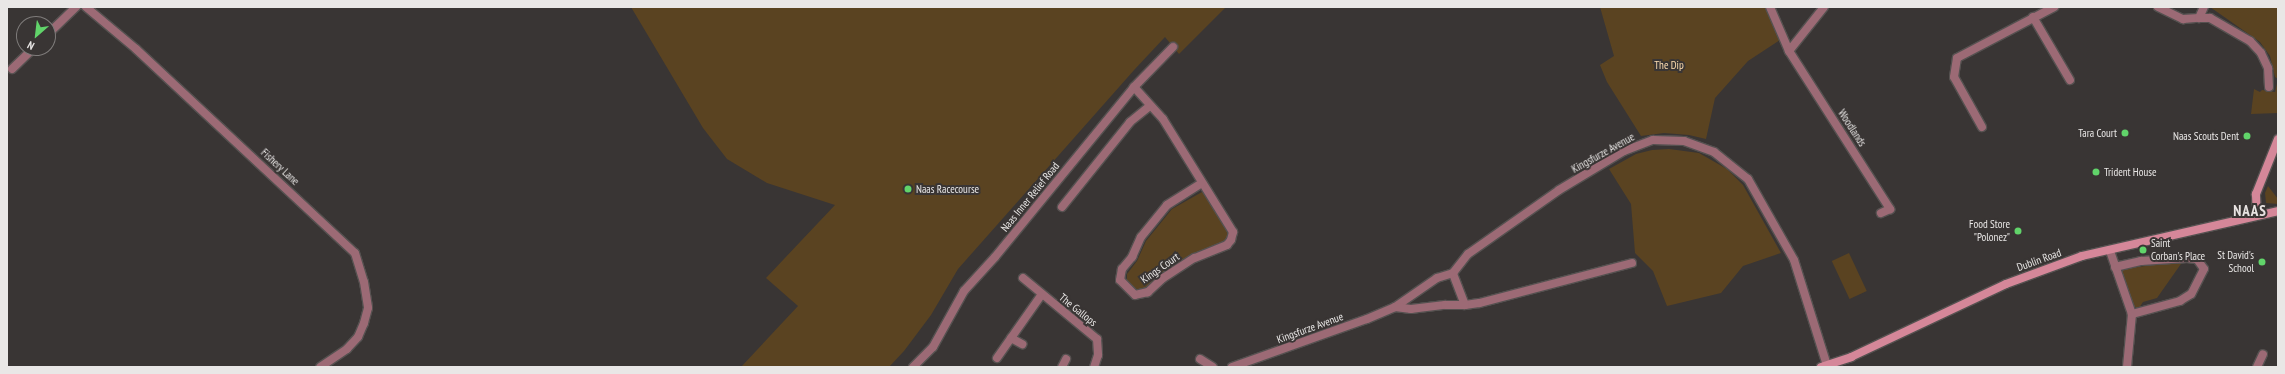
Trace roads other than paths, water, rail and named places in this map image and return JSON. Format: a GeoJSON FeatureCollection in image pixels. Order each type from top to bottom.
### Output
{"type":"FeatureCollection","features":[{"type":"Feature","properties":{"kind":"main road"},"geometry":{"type":"LineString","coordinates":[[2257,215],[2256,194],[2278,139]]}},
{"type":"Feature","properties":{"kind":"main road","name":"Dublin Road"},"geometry":{"type":"LineString","coordinates":[[1824,366],[1851,357],[2026,276],[2082,256],[2110,251],[2278,211]]}},
{"type":"Feature","properties":{"kind":"street"},"geometry":{"type":"LineString","coordinates":[[56,26],[76,7]]}},
{"type":"Feature","properties":{"kind":"street","name":"Fishery Lane"},"geometry":{"type":"LineString","coordinates":[[86,7],[136,49],[355,253],[364,282],[368,308],[364,323],[358,336],[347,349],[320,367]]}},
{"type":"Feature","properties":{"kind":"street","name":"Woodlands"},"geometry":{"type":"LineString","coordinates":[[1770,7],[1789,51],[1890,209],[1881,213]]}},
{"type":"Feature","properties":{"kind":"street"},"geometry":{"type":"LineString","coordinates":[[1789,51],[1824,7]]}},
{"type":"Feature","properties":{"kind":"street"},"geometry":{"type":"LineString","coordinates":[[1982,128],[1954,77],[1957,58],[2054,7]]}},
{"type":"Feature","properties":{"kind":"street"},"geometry":{"type":"LineString","coordinates":[[2158,7],[2183,19],[2210,18],[2250,41],[2261,53],[2268,68],[2268,87]]}},
{"type":"Feature","properties":{"kind":"street"},"geometry":{"type":"LineString","coordinates":[[2199,18],[2204,7]]}},
{"type":"Feature","properties":{"kind":"street"},"geometry":{"type":"LineString","coordinates":[[2033,18],[2070,80]]}},
{"type":"Feature","properties":{"kind":"street","name":"Naas Inner Relief Road"},"geometry":{"type":"LineString","coordinates":[[913,367],[933,347],[964,290],[995,257],[1134,87],[1173,47]]}},
{"type":"Feature","properties":{"kind":"street"},"geometry":{"type":"LineString","coordinates":[[12,69],[26,56]]}},
{"type":"Feature","properties":{"kind":"street","name":"Kings Court"},"geometry":{"type":"LineString","coordinates":[[1134,87],[1163,119],[1233,232],[1231,240],[1227,245],[1194,258],[1163,278],[1148,292],[1135,295],[1120,280],[1122,269],[1132,258],[1141,237],[1166,205],[1202,183]]}},
{"type":"Feature","properties":{"kind":"street"},"geometry":{"type":"LineString","coordinates":[[1062,207],[1130,122],[1150,106]]}},
{"type":"Feature","properties":{"kind":"street","name":"Kingsfurze Avenue"},"geometry":{"type":"LineString","coordinates":[[1232,367],[1367,319],[1395,307],[1437,278],[1453,273],[1468,254],[1559,190],[1624,152],[1653,140],[1684,141],[1714,152],[1732,164],[1748,179],[1794,260],[1824,366]]}},
{"type":"Feature","properties":{"kind":"street"},"geometry":{"type":"LineString","coordinates":[[2110,251],[2132,314],[2127,367]]}},
{"type":"Feature","properties":{"kind":"street"},"geometry":{"type":"LineString","coordinates":[[2115,267],[2141,261],[2187,258],[2197,260],[2204,269],[2191,294],[2180,301],[2132,314]]}},
{"type":"Feature","properties":{"kind":"street","name":"Kingsfurze Avenue"},"geometry":{"type":"LineString","coordinates":[[1395,307],[1411,309],[1445,304],[1465,305],[1480,303],[1632,263]]}},
{"type":"Feature","properties":{"kind":"street"},"geometry":{"type":"LineString","coordinates":[[1453,273],[1465,305]]}},
{"type":"Feature","properties":{"kind":"street","name":"The Gallops"},"geometry":{"type":"LineString","coordinates":[[1023,278],[1097,339],[1098,355],[1094,367]]}},
{"type":"Feature","properties":{"kind":"street","name":"The Gallops"},"geometry":{"type":"LineString","coordinates":[[997,358],[1042,294]]}},
{"type":"Feature","properties":{"kind":"street"},"geometry":{"type":"LineString","coordinates":[[1011,338],[1022,344]]}},
{"type":"Feature","properties":{"kind":"street"},"geometry":{"type":"LineString","coordinates":[[2257,367],[2263,354]]}},
{"type":"Feature","properties":{"kind":"street"},"geometry":{"type":"LineString","coordinates":[[1062,367],[1066,359]]}},
{"type":"Feature","properties":{"kind":"street"},"geometry":{"type":"LineString","coordinates":[[1200,359],[1213,367]]}},
{"type":"Feature","properties":{"kind":"place","name":"Tara Court"},"geometry":{"type":"Point","coordinates":[2125,133]}},
{"type":"Feature","properties":{"kind":"place","name":"Naas Scouts Dent"},"geometry":{"type":"Point","coordinates":[2247,136]}},
{"type":"Feature","properties":{"kind":"place","name":"Trident House"},"geometry":{"type":"Point","coordinates":[2096,172]}},
{"type":"Feature","properties":{"kind":"place","name":"Naas Racecourse"},"geometry":{"type":"Point","coordinates":[908,189]}},
{"type":"Feature","properties":{"kind":"place","name":"Food Store \"Polonez\""},"geometry":{"type":"Point","coordinates":[2018,231]}},
{"type":"Feature","properties":{"kind":"place","name":"Saint Corban's Place"},"geometry":{"type":"Point","coordinates":[2143,250]}},
{"type":"Feature","properties":{"kind":"place","name":"St David's School"},"geometry":{"type":"Point","coordinates":[2262,262]}},
{"type":"Feature","properties":{"kind":"district","name":"NAAS"},"geometry":{"type":"Point","coordinates":[2250,211]}},
{"type":"Feature","properties":{"kind":"park label","name":"The Dip"},"geometry":{"type":"Point","coordinates":[1669,65]}}]}
